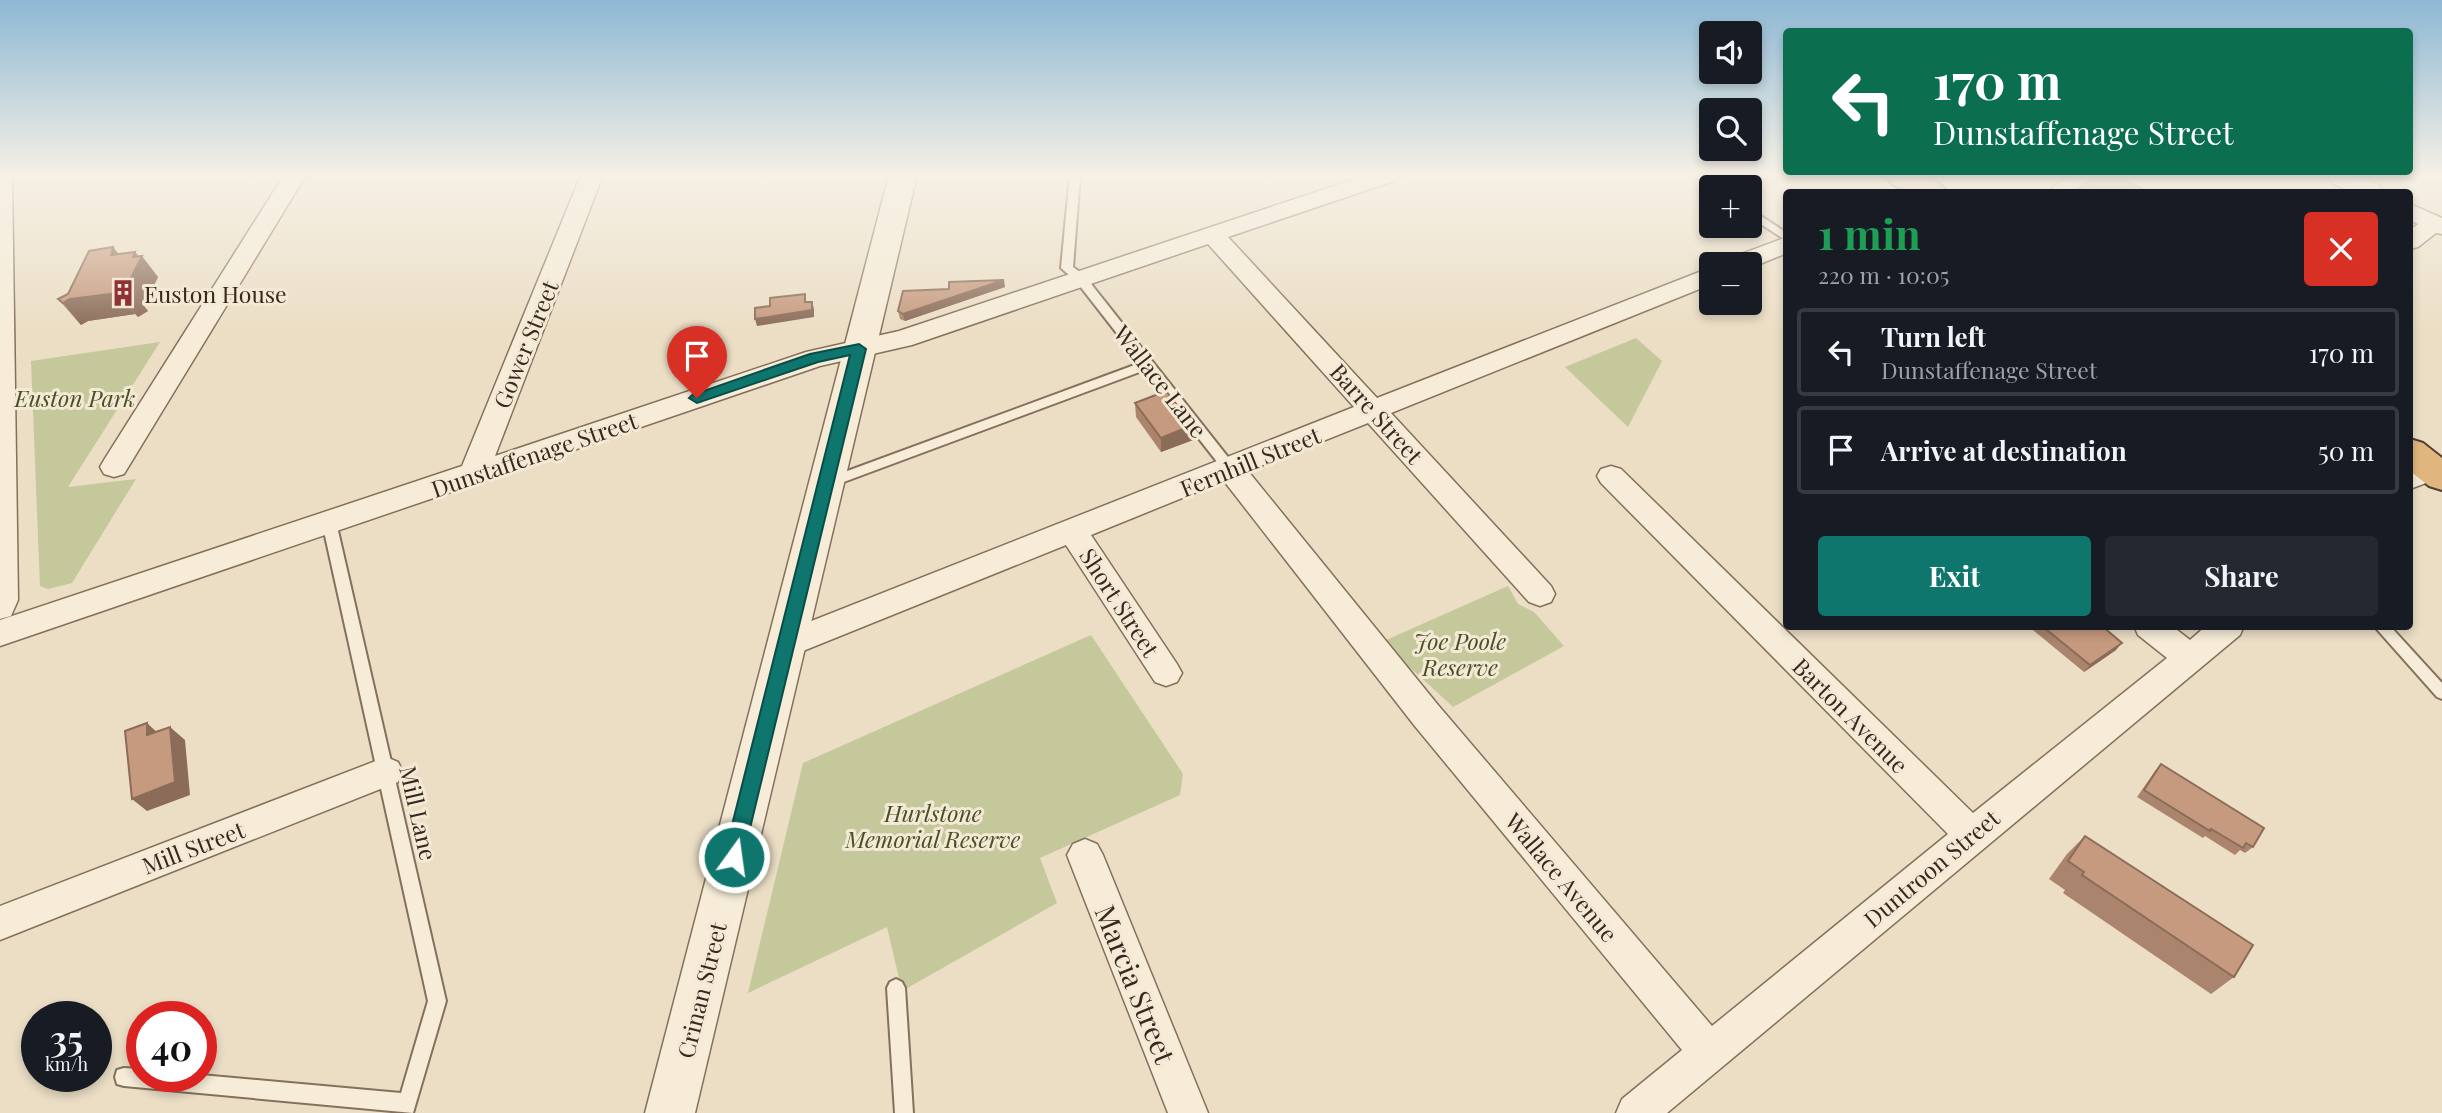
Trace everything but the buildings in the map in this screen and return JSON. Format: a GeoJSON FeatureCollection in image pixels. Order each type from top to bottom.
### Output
{"type":"FeatureCollection","features":[{"type":"Feature","properties":{"kind":"street"},"geometry":{"type":"LineString","coordinates":[[0,607],[3,600],[1,227]]}},
{"type":"Feature","properties":{"kind":"street"},"geometry":{"type":"LineString","coordinates":[[114,467],[263,227]]}},
{"type":"Feature","properties":{"kind":"street","name":"Gower Street"},"geometry":{"type":"LineString","coordinates":[[473,475],[572,227]]}},
{"type":"Feature","properties":{"kind":"street","name":"Crinan Street"},"geometry":{"type":"LineString","coordinates":[[670,1113],[890,227]]}},
{"type":"Feature","properties":{"kind":"street","name":"Dunstaffenage Street"},"geometry":{"type":"LineString","coordinates":[[0,633],[815,358],[903,339],[1233,227]]}},
{"type":"Feature","properties":{"kind":"street"},"geometry":{"type":"LineString","coordinates":[[2413,240],[2435,227]]}},
{"type":"Feature","properties":{"kind":"street","name":"Barre Street"},"geometry":{"type":"LineString","coordinates":[[1212,234],[1540,594]]}},
{"type":"Feature","properties":{"kind":"street"},"geometry":{"type":"LineString","coordinates":[[1762,254],[1783,246]]}},
{"type":"Feature","properties":{"kind":"street","name":"Fernhill Street"},"geometry":{"type":"LineString","coordinates":[[787,644],[1699,280]]}},
{"type":"Feature","properties":{"kind":"street","name":"Wallace Lane"},"geometry":{"type":"LineString","coordinates":[[1230,469],[1415,701]]}},
{"type":"Feature","properties":{"kind":"street","name":"Barton Avenue"},"geometry":{"type":"LineString","coordinates":[[1611,476],[1972,835]]}},
{"type":"Feature","properties":{"kind":"street","name":"Short Street"},"geometry":{"type":"LineString","coordinates":[[1073,532],[1166,673]]}},
{"type":"Feature","properties":{"kind":"street"},"geometry":{"type":"LineString","coordinates":[[2154,630],[2190,658]]}},
{"type":"Feature","properties":{"kind":"street","name":"Duntroon Street"},"geometry":{"type":"LineString","coordinates":[[1636,1113],[2224,630]]}},
{"type":"Feature","properties":{"kind":"street","name":"Wallace Avenue"},"geometry":{"type":"LineString","coordinates":[[1415,701],[1710,1053]]}},
{"type":"Feature","properties":{"kind":"street","name":"Mill Street"},"geometry":{"type":"LineString","coordinates":[[0,923],[386,772]]}},
{"type":"Feature","properties":{"kind":"street","name":"Marcia Street"},"geometry":{"type":"LineString","coordinates":[[1085,855],[1188,1113]]}},
{"type":"Feature","properties":{"kind":"lane","name":"Wallace Lane"},"geometry":{"type":"LineString","coordinates":[[1071,227],[1067,268],[1080,278],[1230,469]]}},
{"type":"Feature","properties":{"kind":"lane"},"geometry":{"type":"LineString","coordinates":[[827,483],[1148,364]]}},
{"type":"Feature","properties":{"kind":"lane","name":"Mill Lane"},"geometry":{"type":"LineString","coordinates":[[329,522],[437,1001],[405,1108]]}},
{"type":"Feature","properties":{"kind":"lane"},"geometry":{"type":"LineString","coordinates":[[2385,630],[2442,693]]}},
{"type":"Feature","properties":{"kind":"lane"},"geometry":{"type":"LineString","coordinates":[[896,988],[904,1113]]}},
{"type":"Feature","properties":{"kind":"lane"},"geometry":{"type":"LineString","coordinates":[[124,1077],[405,1108]]}},
{"type":"Feature","properties":{"kind":"green space"},"geometry":{"type":"Polygon","coordinates":[[[1636,338],[1662,361],[1628,427],[1565,367],[1636,338]]]}},
{"type":"Feature","properties":{"kind":"green space","name":"Euston Park"},"geometry":{"type":"Polygon","coordinates":[[[160,342],[68,487],[136,479],[72,583],[48,589],[40,586],[31,361],[160,342]]]}},
{"type":"Feature","properties":{"kind":"green space","name":"Joe Poole Reserve"},"geometry":{"type":"Polygon","coordinates":[[[1508,586],[1518,604],[1534,612],[1564,646],[1453,707],[1414,671],[1377,644],[1508,586]]]}},
{"type":"Feature","properties":{"kind":"green space","name":"Hurlstone Memorial Reserve"},"geometry":{"type":"Polygon","coordinates":[[[1091,635],[1183,774],[1180,795],[1040,858],[1057,903],[902,991],[887,927],[748,993],[803,763],[1091,635]]]}},
{"type":"Feature","properties":{"kind":"place","name":"Euston House"},"geometry":{"type":"Point","coordinates":[123,293]}},
{"type":"Feature","properties":{"kind":"route"},"geometry":{"type":"LineString","coordinates":[[697,398],[815,358],[859,349],[734,857]]}}]}
